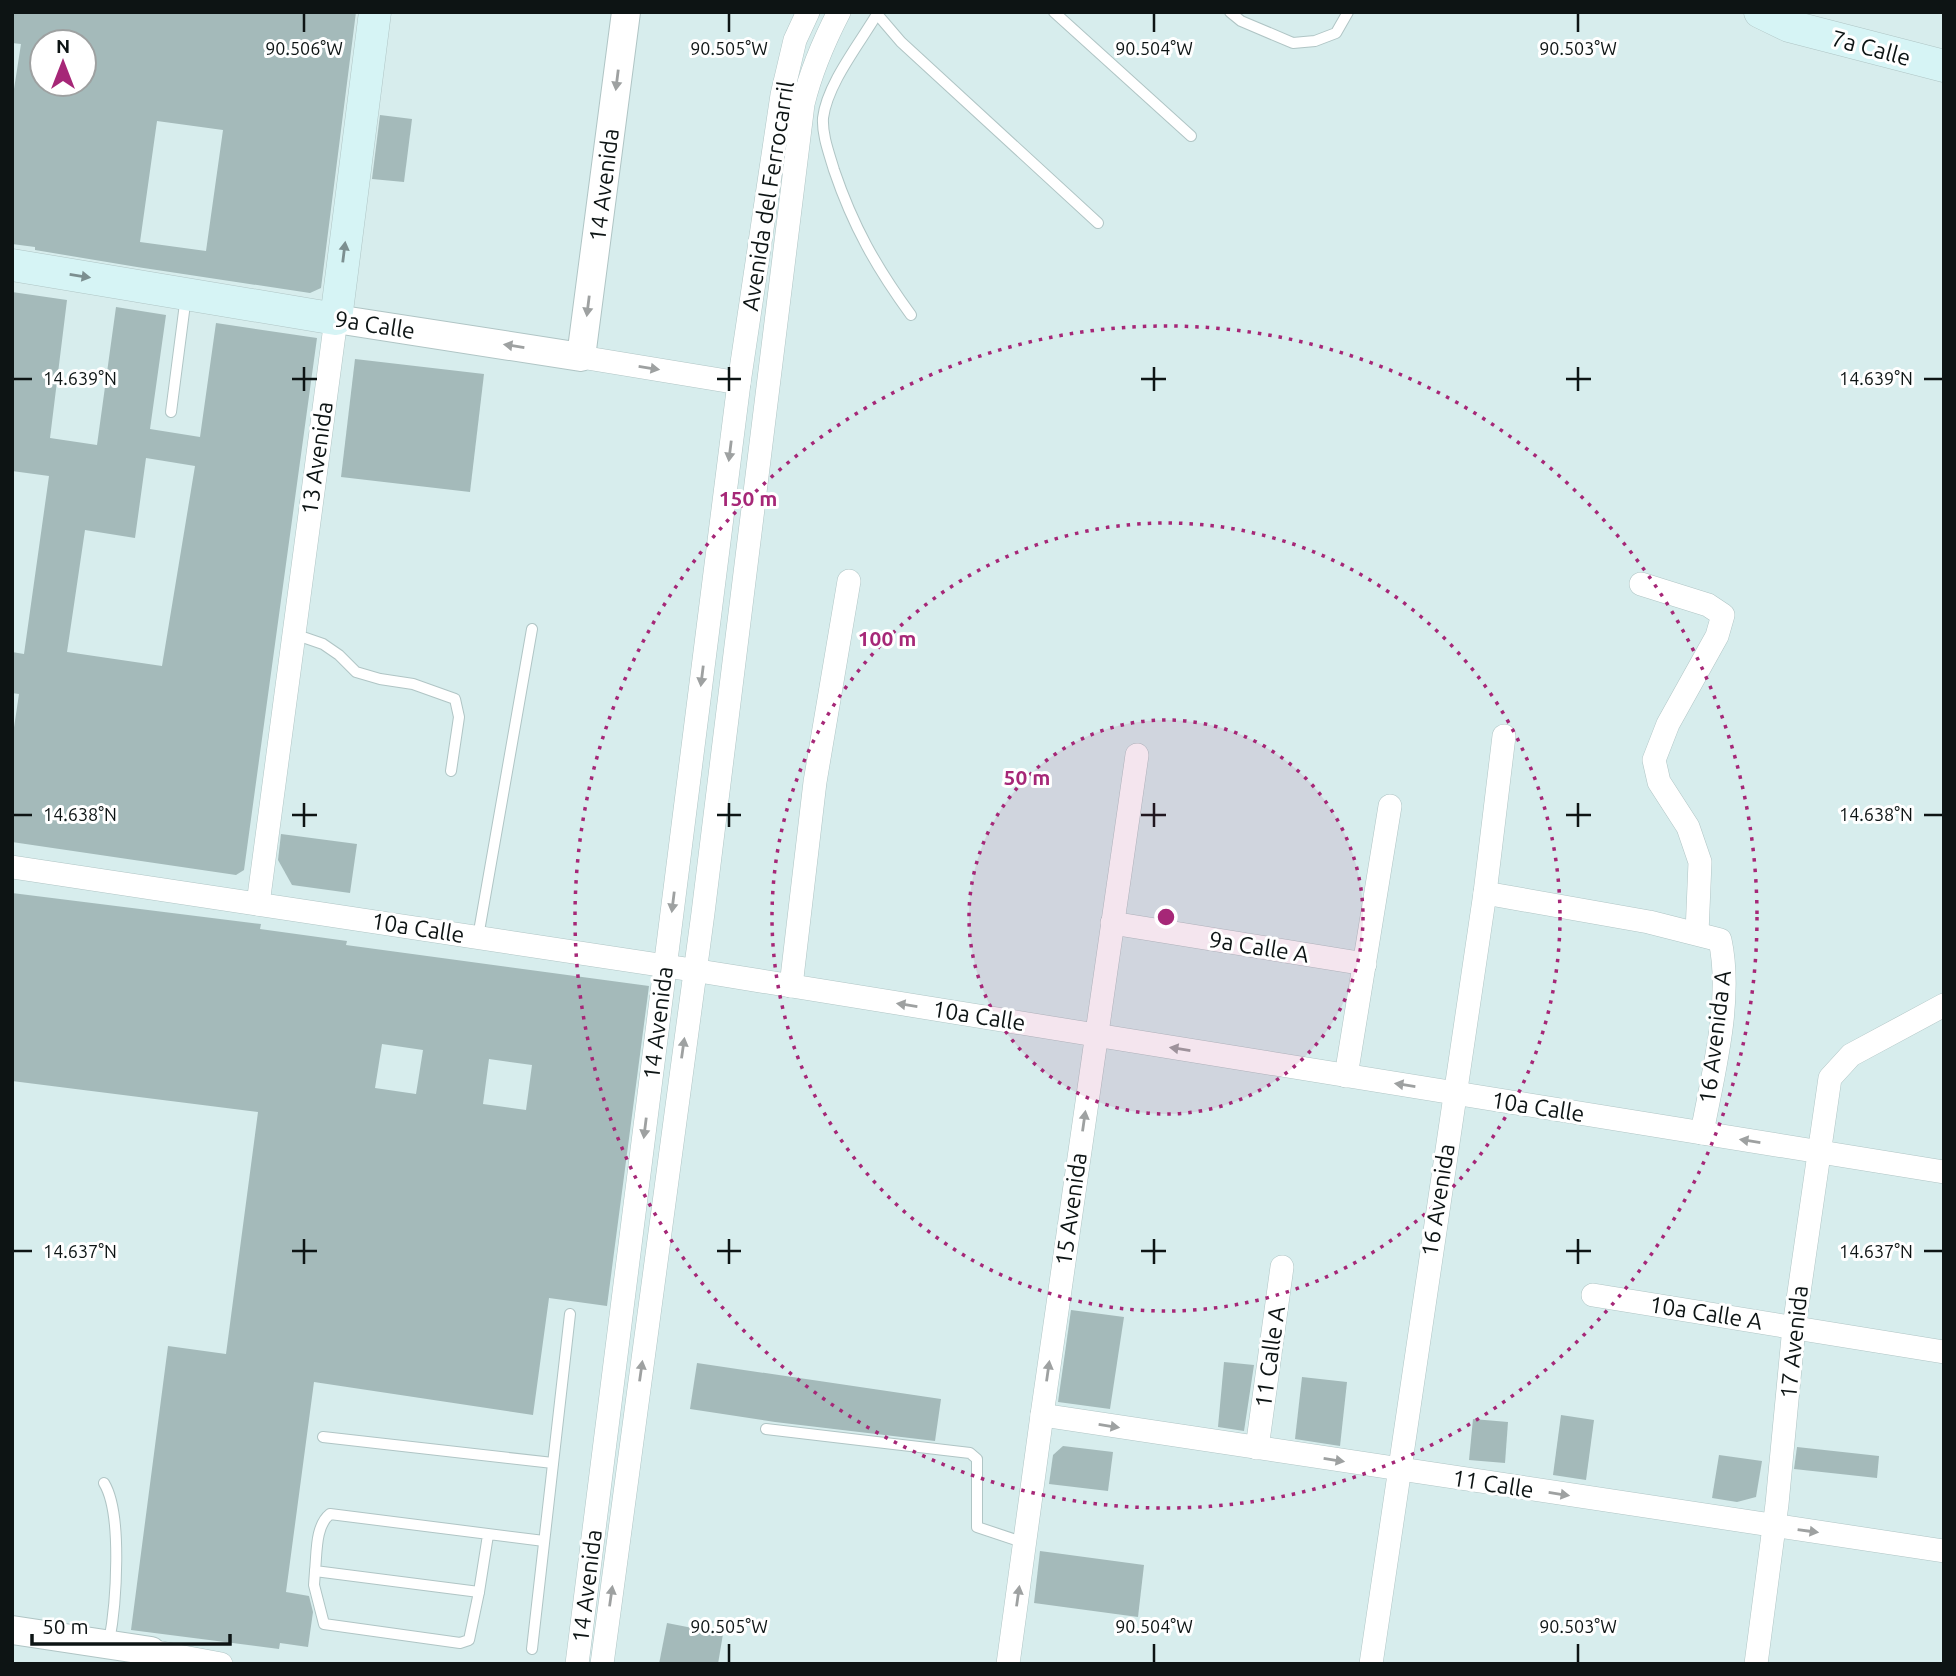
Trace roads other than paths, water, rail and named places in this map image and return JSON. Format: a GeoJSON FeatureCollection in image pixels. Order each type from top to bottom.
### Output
{"type":"FeatureCollection","features":[{"type":"Feature","properties":{"kind":"main road","name":"13 Avenida"},"geometry":{"type":"LineString","coordinates":[[336,319],[375,12]]}},
{"type":"Feature","properties":{"kind":"main road","name":"7a Calle"},"geometry":{"type":"LineString","coordinates":[[1760,12],[1789,26],[1944,66]]}},
{"type":"Feature","properties":{"kind":"main road","name":"9a Calle"},"geometry":{"type":"LineString","coordinates":[[12,264],[336,319]]}},
{"type":"Feature","properties":{"kind":"street","name":"14 Avenida"},"geometry":{"type":"LineString","coordinates":[[581,357],[626,12]]}},
{"type":"Feature","properties":{"kind":"street","name":"Avenida del Ferrocarril"},"geometry":{"type":"LineString","coordinates":[[739,383],[782,95],[795,40],[808,12]]}},
{"type":"Feature","properties":{"kind":"street","name":"14 Avenida"},"geometry":{"type":"LineString","coordinates":[[602,1664],[727,724],[803,104],[818,53],[839,12]]}},
{"type":"Feature","properties":{"kind":"street","name":"9a Calle"},"geometry":{"type":"LineString","coordinates":[[336,319],[739,383]]}},
{"type":"Feature","properties":{"kind":"street","name":"13 Avenida"},"geometry":{"type":"LineString","coordinates":[[258,904],[336,319]]}},
{"type":"Feature","properties":{"kind":"street","name":"14 Avenida"},"geometry":{"type":"LineString","coordinates":[[577,1664],[739,383]]}},
{"type":"Feature","properties":{"kind":"street"},"geometry":{"type":"LineString","coordinates":[[791,986],[815,782],[849,581]]}},
{"type":"Feature","properties":{"kind":"street"},"geometry":{"type":"LineString","coordinates":[[1485,893],[1697,933],[1700,862],[1688,827],[1659,782],[1654,760],[1668,724],[1717,636],[1723,615],[1708,605],[1641,584]]}},
{"type":"Feature","properties":{"kind":"street","name":"16 Avenida"},"geometry":{"type":"LineString","coordinates":[[1371,1664],[1485,893],[1504,736]]}},
{"type":"Feature","properties":{"kind":"street","name":"15 Avenida"},"geometry":{"type":"LineString","coordinates":[[1008,1664],[1137,755]]}},
{"type":"Feature","properties":{"kind":"street"},"geometry":{"type":"LineString","coordinates":[[1346,1076],[1390,806]]}},
{"type":"Feature","properties":{"kind":"street","name":"10a Calle"},"geometry":{"type":"LineString","coordinates":[[12,867],[693,970],[1944,1172]]}},
{"type":"Feature","properties":{"kind":"street","name":"9a Calle A"},"geometry":{"type":"LineString","coordinates":[[1112,923],[1365,964]]}},
{"type":"Feature","properties":{"kind":"street","name":"16 Avenida A"},"geometry":{"type":"LineString","coordinates":[[1697,933],[1720,940],[1726,965],[1716,1061],[1702,1133]]}},
{"type":"Feature","properties":{"kind":"street","name":"17 Avenida"},"geometry":{"type":"LineString","coordinates":[[1756,1664],[1774,1526],[1794,1327],[1830,1078],[1851,1055],[1944,1005]]}},
{"type":"Feature","properties":{"kind":"street","name":"11 Calle A"},"geometry":{"type":"LineString","coordinates":[[1257,1448],[1282,1267]]}},
{"type":"Feature","properties":{"kind":"street","name":"10a Calle A"},"geometry":{"type":"LineString","coordinates":[[1593,1295],[1944,1352]]}},
{"type":"Feature","properties":{"kind":"street","name":"11 Calle"},"geometry":{"type":"LineString","coordinates":[[1042,1415],[1944,1551]]}},
{"type":"Feature","properties":{"kind":"street"},"geometry":{"type":"LineString","coordinates":[[12,1630],[109,1645],[150,1658],[221,1664]]}},
{"type":"Feature","properties":{"kind":"lane"},"geometry":{"type":"LineString","coordinates":[[1054,12],[1191,136]]}},
{"type":"Feature","properties":{"kind":"lane"},"geometry":{"type":"LineString","coordinates":[[1230,12],[1241,21],[1293,43],[1315,41],[1336,33],[1348,12]]}},
{"type":"Feature","properties":{"kind":"lane"},"geometry":{"type":"LineString","coordinates":[[911,315],[886,281],[853,224],[826,145],[823,117],[834,85],[878,13],[901,42],[1098,223]]}},
{"type":"Feature","properties":{"kind":"lane"},"geometry":{"type":"LineString","coordinates":[[171,412],[187,293]]}},
{"type":"Feature","properties":{"kind":"lane"},"geometry":{"type":"LineString","coordinates":[[478,937],[531,629]]}},
{"type":"Feature","properties":{"kind":"lane"},"geometry":{"type":"LineString","coordinates":[[294,634],[323,644],[356,672],[413,684],[455,699],[459,717],[451,771]]}},
{"type":"Feature","properties":{"kind":"lane"},"geometry":{"type":"LineString","coordinates":[[531,1649],[570,1314]]}},
{"type":"Feature","properties":{"kind":"lane"},"geometry":{"type":"LineString","coordinates":[[765,1429],[970,1452],[977,1459],[977,1527],[1025,1543]]}},
{"type":"Feature","properties":{"kind":"lane"},"geometry":{"type":"LineString","coordinates":[[323,1437],[553,1463]]}},
{"type":"Feature","properties":{"kind":"lane"},"geometry":{"type":"LineString","coordinates":[[104,1483],[111,1495],[116,1523],[113,1623],[109,1645]]}},
{"type":"Feature","properties":{"kind":"lane"},"geometry":{"type":"LineString","coordinates":[[488,1535],[469,1640],[460,1643],[324,1624],[314,1585],[320,1530],[323,1519],[330,1514],[544,1541]]}},
{"type":"Feature","properties":{"kind":"lane"},"geometry":{"type":"LineString","coordinates":[[315,1571],[479,1592]]}}]}
